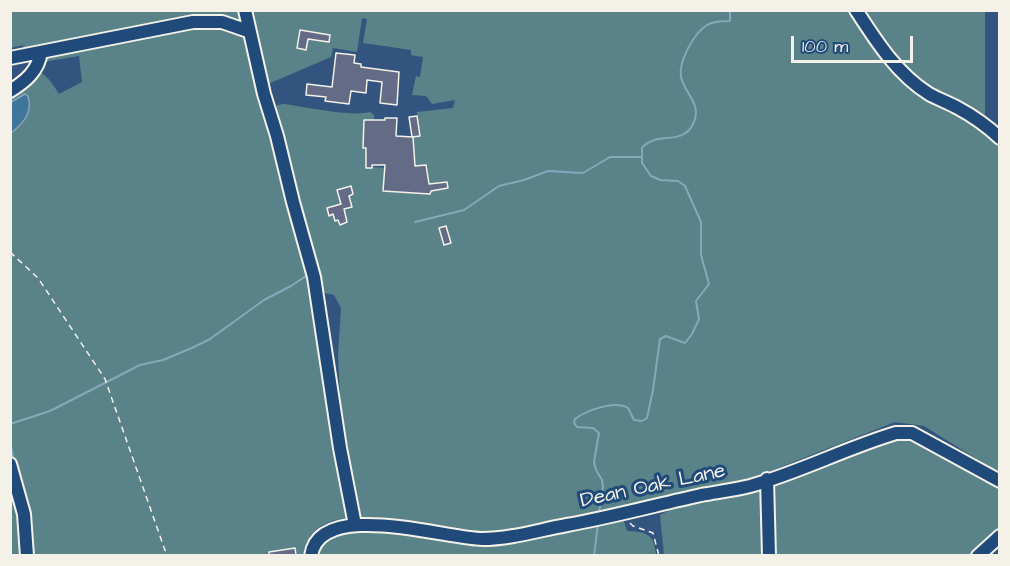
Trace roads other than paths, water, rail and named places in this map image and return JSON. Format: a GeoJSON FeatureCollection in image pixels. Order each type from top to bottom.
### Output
{"type":"FeatureCollection","features":[{"type":"Feature","properties":{"kind":"street"},"geometry":{"type":"LineString","coordinates":[[245,10],[248,31],[315,277],[340,448],[356,525]]}},
{"type":"Feature","properties":{"kind":"street"},"geometry":{"type":"LineString","coordinates":[[856,10],[892,62],[906,77],[986,126],[999,138]]}},
{"type":"Feature","properties":{"kind":"street"},"geometry":{"type":"LineString","coordinates":[[10,58],[193,22],[222,22],[248,31]]}},
{"type":"Feature","properties":{"kind":"street"},"geometry":{"type":"LineString","coordinates":[[10,92],[34,72],[39,64],[41,52]]}},
{"type":"Feature","properties":{"kind":"street","name":"Dean Oak Lane"},"geometry":{"type":"LineString","coordinates":[[311,555],[318,539],[326,533],[356,525],[404,528],[461,538],[482,539],[516,535],[626,514],[750,486],[896,433],[912,433],[999,481]]}},
{"type":"Feature","properties":{"kind":"street"},"geometry":{"type":"LineString","coordinates":[[10,464],[24,514],[27,555]]}},
{"type":"Feature","properties":{"kind":"street"},"geometry":{"type":"LineString","coordinates":[[767,479],[769,555]]}},
{"type":"Feature","properties":{"kind":"street"},"geometry":{"type":"LineString","coordinates":[[978,555],[999,537]]}},
{"type":"Feature","properties":{"kind":"water"},"geometry":{"type":"Polygon","coordinates":[[[25,94],[29,102],[28,112],[20,125],[11,133],[11,102],[25,94]]]}},
{"type":"Feature","properties":{"kind":"waterway"},"geometry":{"type":"LineString","coordinates":[[599,514],[603,487],[594,462],[599,433],[593,428],[577,427],[574,423],[575,419],[594,409],[616,405],[628,408],[634,420],[642,421],[647,418],[660,339],[666,336],[685,343],[699,319],[696,301],[709,284],[701,255],[701,222],[685,186],[678,181],[660,180],[651,176],[642,163],[642,148],[654,140],[683,135],[693,124],[696,117],[695,105],[681,77],[684,56],[702,29],[709,24],[730,21],[730,10]]}},
{"type":"Feature","properties":{"kind":"waterway"},"geometry":{"type":"LineString","coordinates":[[415,222],[464,210],[499,186],[548,171],[583,173],[610,157],[641,157]]}},
{"type":"Feature","properties":{"kind":"waterway"},"geometry":{"type":"LineString","coordinates":[[10,424],[50,411],[140,365],[163,360],[210,339],[264,300],[309,274]]}},
{"type":"Feature","properties":{"kind":"waterway"},"geometry":{"type":"LineString","coordinates":[[10,443],[13,456]]}},
{"type":"Feature","properties":{"kind":"waterway"},"geometry":{"type":"LineString","coordinates":[[594,556],[598,523]]}}]}
